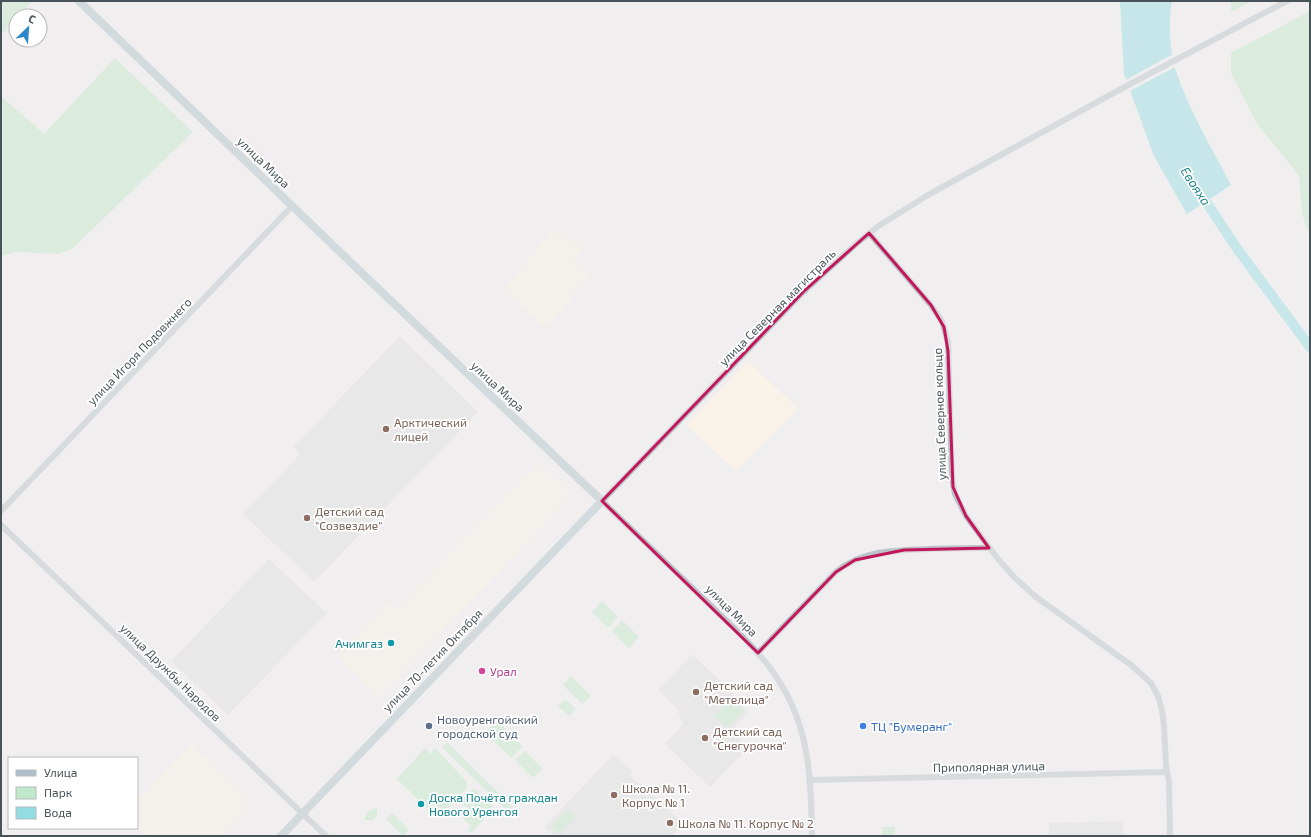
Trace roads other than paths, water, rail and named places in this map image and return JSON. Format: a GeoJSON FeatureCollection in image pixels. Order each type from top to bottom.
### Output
{"type":"FeatureCollection","features":[{"type":"Feature","properties":{"kind":"main road","name":"улица Мира"},"geometry":{"type":"LineString","coordinates":[[79,1],[602,501]]}},
{"type":"Feature","properties":{"kind":"main road","name":"улица 70-летия Октября"},"geometry":{"type":"LineString","coordinates":[[281,836],[602,501]]}},
{"type":"Feature","properties":{"kind":"street","name":"улица Северная магистраль"},"geometry":{"type":"LineString","coordinates":[[602,501],[804,292],[869,233],[891,217],[922,199],[1119,90],[1287,1]]}},
{"type":"Feature","properties":{"kind":"street","name":"улица Игоря Подовжнего"},"geometry":{"type":"LineString","coordinates":[[1,511],[292,206]]}},
{"type":"Feature","properties":{"kind":"street","name":"улица Северное кольцо"},"geometry":{"type":"LineString","coordinates":[[869,233],[931,305],[944,327],[948,351],[953,487],[966,516],[1006,569],[1026,588],[1131,665],[1150,683],[1158,696],[1162,710],[1169,782],[1170,836]]}},
{"type":"Feature","properties":{"kind":"street","name":"улица Мира"},"geometry":{"type":"LineString","coordinates":[[602,501],[700,594],[758,653],[777,678],[793,706],[806,748],[811,780],[812,836]]}},
{"type":"Feature","properties":{"kind":"street","name":"улица Дружбы Народов"},"geometry":{"type":"LineString","coordinates":[[1,524],[326,836]]}},
{"type":"Feature","properties":{"kind":"street"},"geometry":{"type":"LineString","coordinates":[[758,653],[836,572],[855,560],[874,554],[904,550],[989,548]]}},
{"type":"Feature","properties":{"kind":"street","name":"Приполярная улица"},"geometry":{"type":"LineString","coordinates":[[811,780],[1167,772]]}},
{"type":"Feature","properties":{"kind":"water"},"geometry":{"type":"Polygon","coordinates":[[[1120,1],[1172,1],[1170,36],[1172,55],[1176,71],[1194,115],[1231,185],[1187,214],[1154,156],[1124,74],[1120,1]]]}},
{"type":"Feature","properties":{"kind":"waterway","name":"Евояха"},"geometry":{"type":"LineString","coordinates":[[1199,191],[1238,250],[1310,347]]}},
{"type":"Feature","properties":{"kind":"place","name":"Арктический лицей"},"geometry":{"type":"Point","coordinates":[386,429]}},
{"type":"Feature","properties":{"kind":"place","name":"Детский сад \"Созвездие\""},"geometry":{"type":"Point","coordinates":[307,518]}},
{"type":"Feature","properties":{"kind":"place","name":"Ачимгаз"},"geometry":{"type":"Point","coordinates":[391,643]}},
{"type":"Feature","properties":{"kind":"place","name":"Урал"},"geometry":{"type":"Point","coordinates":[482,671]}},
{"type":"Feature","properties":{"kind":"place","name":"Детский сад \"Метелица\""},"geometry":{"type":"Point","coordinates":[696,692]}},
{"type":"Feature","properties":{"kind":"place","name":"Новоуренгойский городской суд"},"geometry":{"type":"Point","coordinates":[429,726]}},
{"type":"Feature","properties":{"kind":"place","name":"ТЦ \"Бумеранг\""},"geometry":{"type":"Point","coordinates":[863,726]}},
{"type":"Feature","properties":{"kind":"place","name":"Детский сад \"Снегурочка\""},"geometry":{"type":"Point","coordinates":[705,738]}},
{"type":"Feature","properties":{"kind":"place","name":"Школа № 11. Корпус № 1"},"geometry":{"type":"Point","coordinates":[614,795]}},
{"type":"Feature","properties":{"kind":"place","name":"Доска Почёта граждан Нового Уренгоя"},"geometry":{"type":"Point","coordinates":[421,804]}},
{"type":"Feature","properties":{"kind":"place","name":"Школа № 11. Корпус № 2"},"geometry":{"type":"Point","coordinates":[670,823]}}]}
